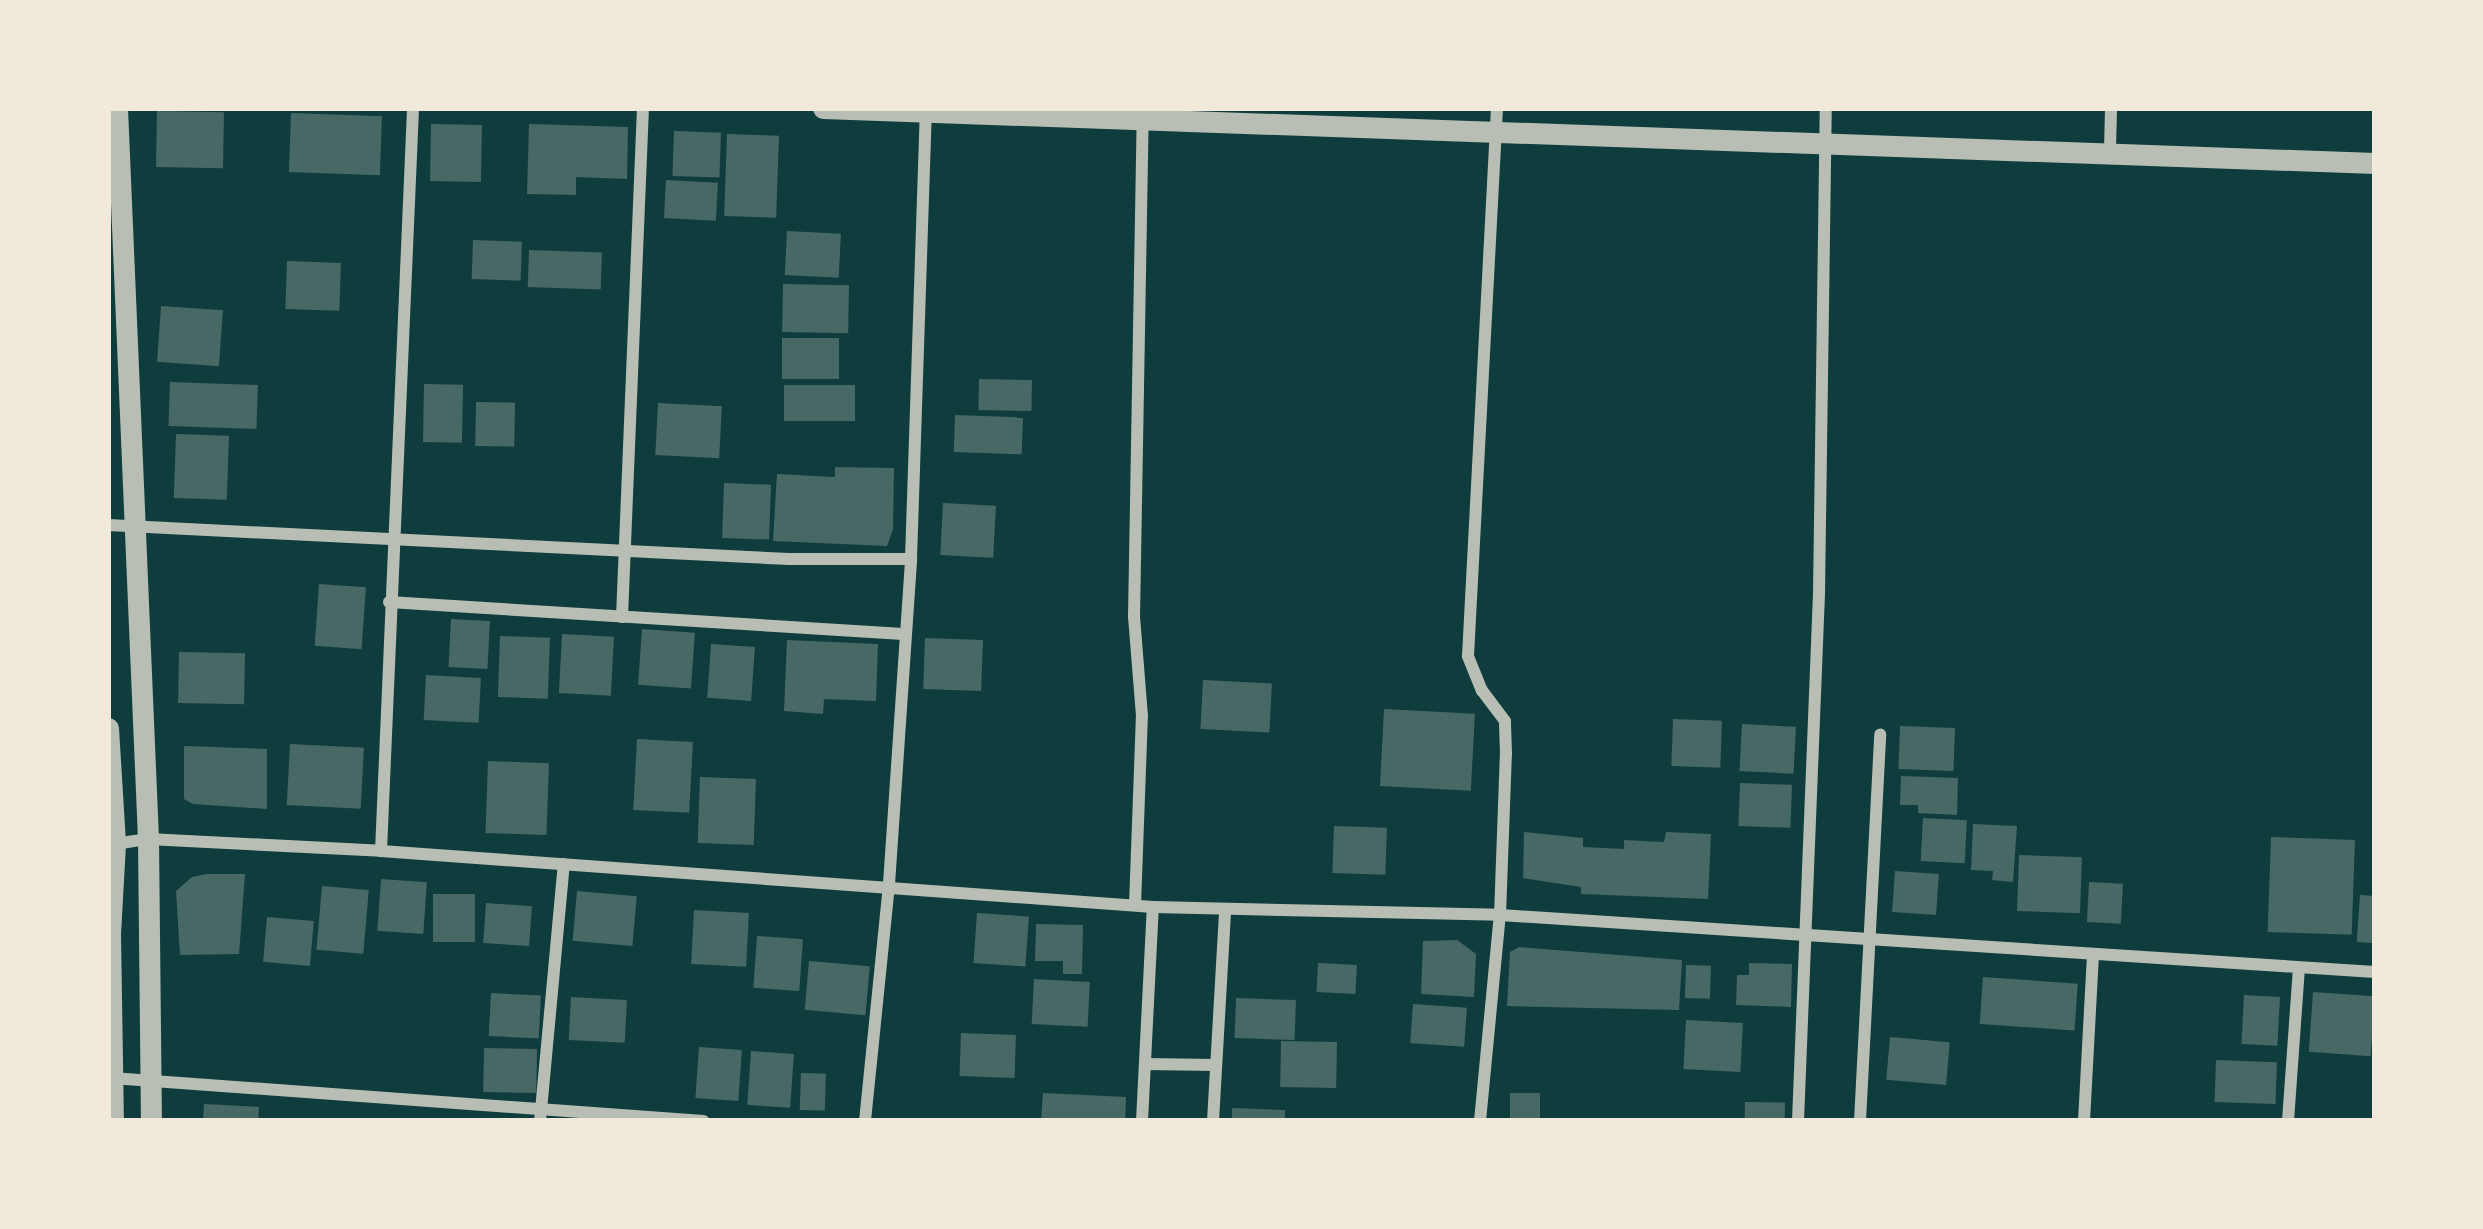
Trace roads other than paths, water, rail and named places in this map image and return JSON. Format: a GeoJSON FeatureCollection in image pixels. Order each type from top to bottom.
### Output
{"type":"FeatureCollection","features":[{"type":"Feature","properties":{"kind":"street"},"geometry":{"type":"LineString","coordinates":[[118,108],[148,838],[152,1121]]}},
{"type":"Feature","properties":{"kind":"street"},"geometry":{"type":"LineString","coordinates":[[381,851],[412,108]]}},
{"type":"Feature","properties":{"kind":"street"},"geometry":{"type":"LineString","coordinates":[[622,617],[644,108]]}},
{"type":"Feature","properties":{"kind":"street"},"geometry":{"type":"LineString","coordinates":[[823,108],[1143,122],[1213,116],[1495,133],[2110,150],[2375,163]]}},
{"type":"Feature","properties":{"kind":"street"},"geometry":{"type":"LineString","coordinates":[[1480,1121],[1500,915],[1505,721],[1482,691],[1468,656],[1497,108]]}},
{"type":"Feature","properties":{"kind":"street"},"geometry":{"type":"LineString","coordinates":[[1798,1121],[1809,938],[1826,108]]}},
{"type":"Feature","properties":{"kind":"street"},"geometry":{"type":"LineString","coordinates":[[2110,150],[2111,108]]}},
{"type":"Feature","properties":{"kind":"street"},"geometry":{"type":"LineString","coordinates":[[865,1121],[889,884],[910,559],[926,110]]}},
{"type":"Feature","properties":{"kind":"street"},"geometry":{"type":"LineString","coordinates":[[1135,905],[1142,716],[1134,617],[1143,122]]}},
{"type":"Feature","properties":{"kind":"street"},"geometry":{"type":"LineString","coordinates":[[108,524],[910,559]]}},
{"type":"Feature","properties":{"kind":"street"},"geometry":{"type":"LineString","coordinates":[[389,602],[903,634]]}},
{"type":"Feature","properties":{"kind":"street"},"geometry":{"type":"LineString","coordinates":[[108,728],[115,844],[113,1121]]}},
{"type":"Feature","properties":{"kind":"street"},"geometry":{"type":"LineString","coordinates":[[1860,1121],[1880,735]]}},
{"type":"Feature","properties":{"kind":"street"},"geometry":{"type":"LineString","coordinates":[[115,844],[148,838],[381,851],[889,884],[1154,907],[1500,915],[2375,972]]}},
{"type":"Feature","properties":{"kind":"street"},"geometry":{"type":"LineString","coordinates":[[541,1115],[564,864]]}},
{"type":"Feature","properties":{"kind":"street"},"geometry":{"type":"LineString","coordinates":[[1142,1121],[1154,907]]}},
{"type":"Feature","properties":{"kind":"street"},"geometry":{"type":"LineString","coordinates":[[1213,1121],[1225,910]]}},
{"type":"Feature","properties":{"kind":"street"},"geometry":{"type":"LineString","coordinates":[[2084,1121],[2093,957]]}},
{"type":"Feature","properties":{"kind":"street"},"geometry":{"type":"LineString","coordinates":[[2288,1121],[2299,969]]}},
{"type":"Feature","properties":{"kind":"street"},"geometry":{"type":"LineString","coordinates":[[1145,1064],[1216,1065]]}},
{"type":"Feature","properties":{"kind":"street"},"geometry":{"type":"LineString","coordinates":[[112,1078],[541,1115],[703,1121]]}}]}
